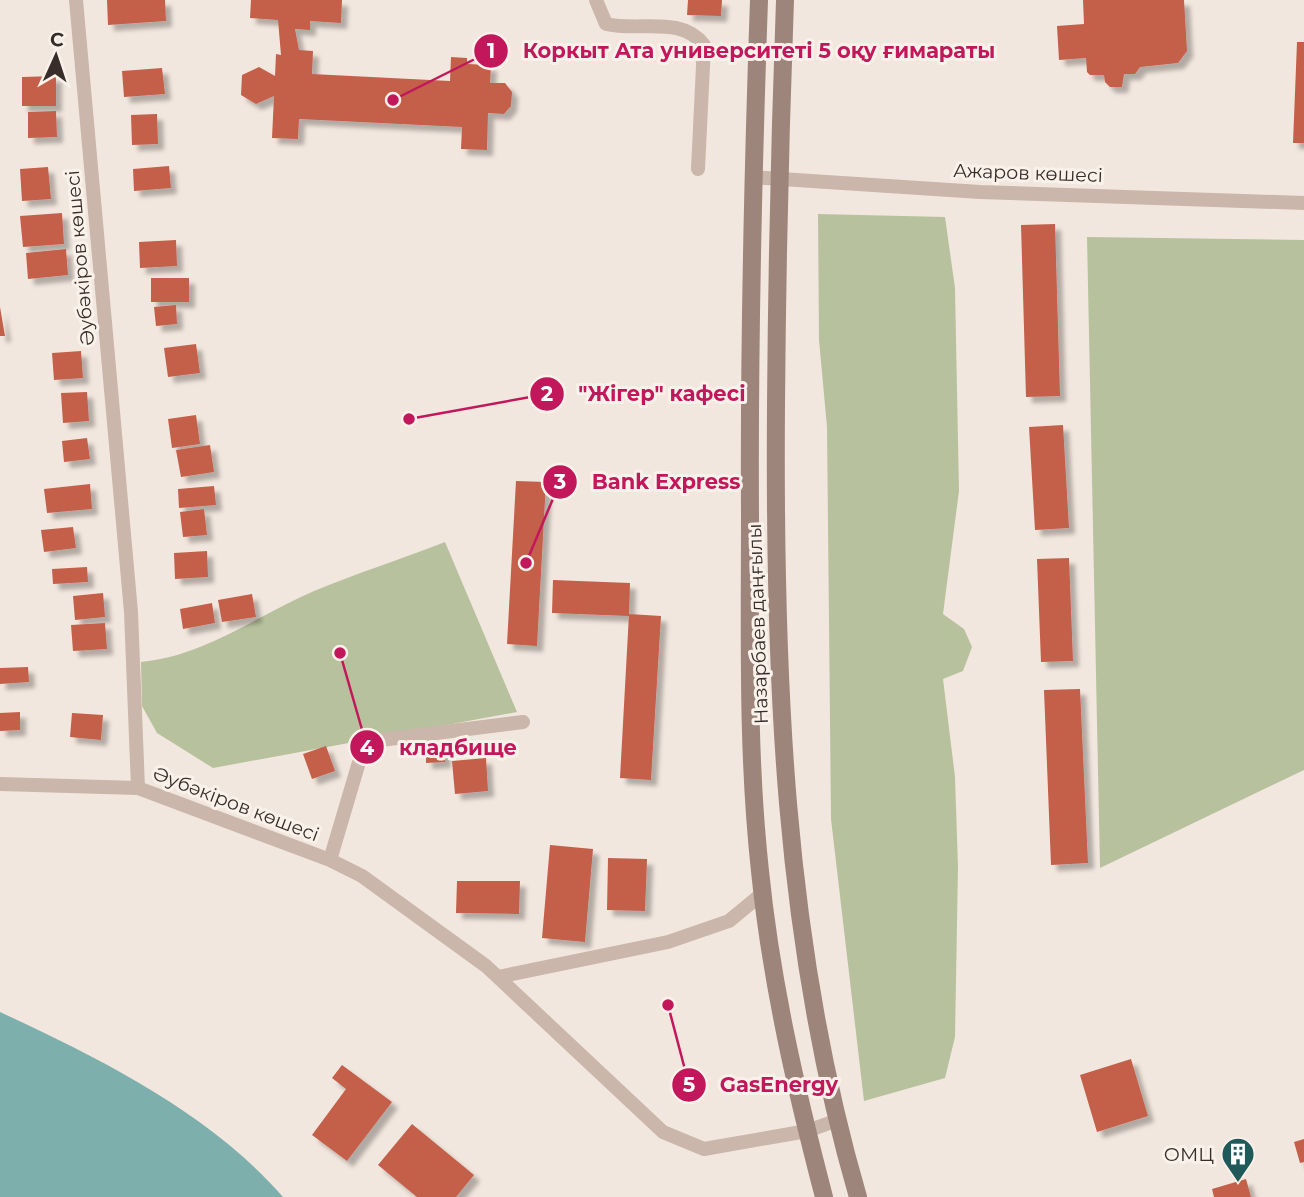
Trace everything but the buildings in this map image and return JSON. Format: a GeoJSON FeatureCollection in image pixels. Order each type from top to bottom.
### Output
{"type":"FeatureCollection","features":[{"type":"Feature","properties":{"kind":"main road","name":"Назарбаев даңғылы"},"geometry":{"type":"LineString","coordinates":[[759,0],[752,177],[750,738],[762,893],[778,996],[824,1197]]}},
{"type":"Feature","properties":{"kind":"main road","name":"Назарбаев даңғылы"},"geometry":{"type":"LineString","coordinates":[[785,0],[778,177],[775,519],[779,669],[792,869],[810,995],[835,1121],[858,1197]]}},
{"type":"Feature","properties":{"kind":"street","name":"Әубәкіров көшесі"},"geometry":{"type":"LineString","coordinates":[[76,0],[131,612],[138,788],[330,860],[362,876],[498,976],[663,1132],[685,1144],[704,1150],[807,1131],[835,1121]]}},
{"type":"Feature","properties":{"kind":"street"},"geometry":{"type":"LineString","coordinates":[[596,0],[606,24],[678,27],[694,33],[704,45],[698,169]]}},
{"type":"Feature","properties":{"kind":"street","name":"Ажаров көшесі"},"geometry":{"type":"LineString","coordinates":[[752,177],[980,192],[1304,202]]}},
{"type":"Feature","properties":{"kind":"street"},"geometry":{"type":"LineString","coordinates":[[330,860],[365,742],[523,722]]}},
{"type":"Feature","properties":{"kind":"street"},"geometry":{"type":"LineString","coordinates":[[0,784],[138,788]]}},
{"type":"Feature","properties":{"kind":"street"},"geometry":{"type":"LineString","coordinates":[[498,976],[668,942],[729,922],[762,893]]}},
{"type":"Feature","properties":{"kind":"green space"},"geometry":{"type":"Polygon","coordinates":[[[818,214],[945,217],[955,288],[959,491],[943,614],[964,629],[972,647],[963,671],[943,679],[955,777],[958,867],[955,1037],[945,1078],[864,1101],[831,819],[827,427],[819,340],[818,214]]]}},
{"type":"Feature","properties":{"kind":"green space"},"geometry":{"type":"Polygon","coordinates":[[[1087,237],[1304,240],[1304,770],[1100,868],[1087,237]]]}},
{"type":"Feature","properties":{"kind":"green space"},"geometry":{"type":"Polygon","coordinates":[[[445,542],[517,712],[213,768],[157,733],[142,706],[141,662],[187,652],[230,634],[314,591],[445,542]]]}},
{"type":"Feature","properties":{"kind":"water"},"geometry":{"type":"Polygon","coordinates":[[[0,1012],[76,1048],[151,1090],[222,1139],[283,1197],[0,1197],[0,1012]]]}},
{"type":"Feature","properties":{"kind":"place","name":"Коркыт Ата университеті 5 оқу ғимараты"},"geometry":{"type":"Point","coordinates":[393,100]}},
{"type":"Feature","properties":{"kind":"place","name":"\"Жігер\" кафесі"},"geometry":{"type":"Point","coordinates":[409,419]}},
{"type":"Feature","properties":{"kind":"place","name":"Bank Express"},"geometry":{"type":"Point","coordinates":[526,563]}},
{"type":"Feature","properties":{"kind":"place","name":"кладбище"},"geometry":{"type":"Point","coordinates":[340,653]}},
{"type":"Feature","properties":{"kind":"place","name":"GasEnergy"},"geometry":{"type":"Point","coordinates":[668,1005]}},
{"type":"Feature","properties":{"kind":"place","name":"ОМЦ"},"geometry":{"type":"Point","coordinates":[1238,1184]}}]}
